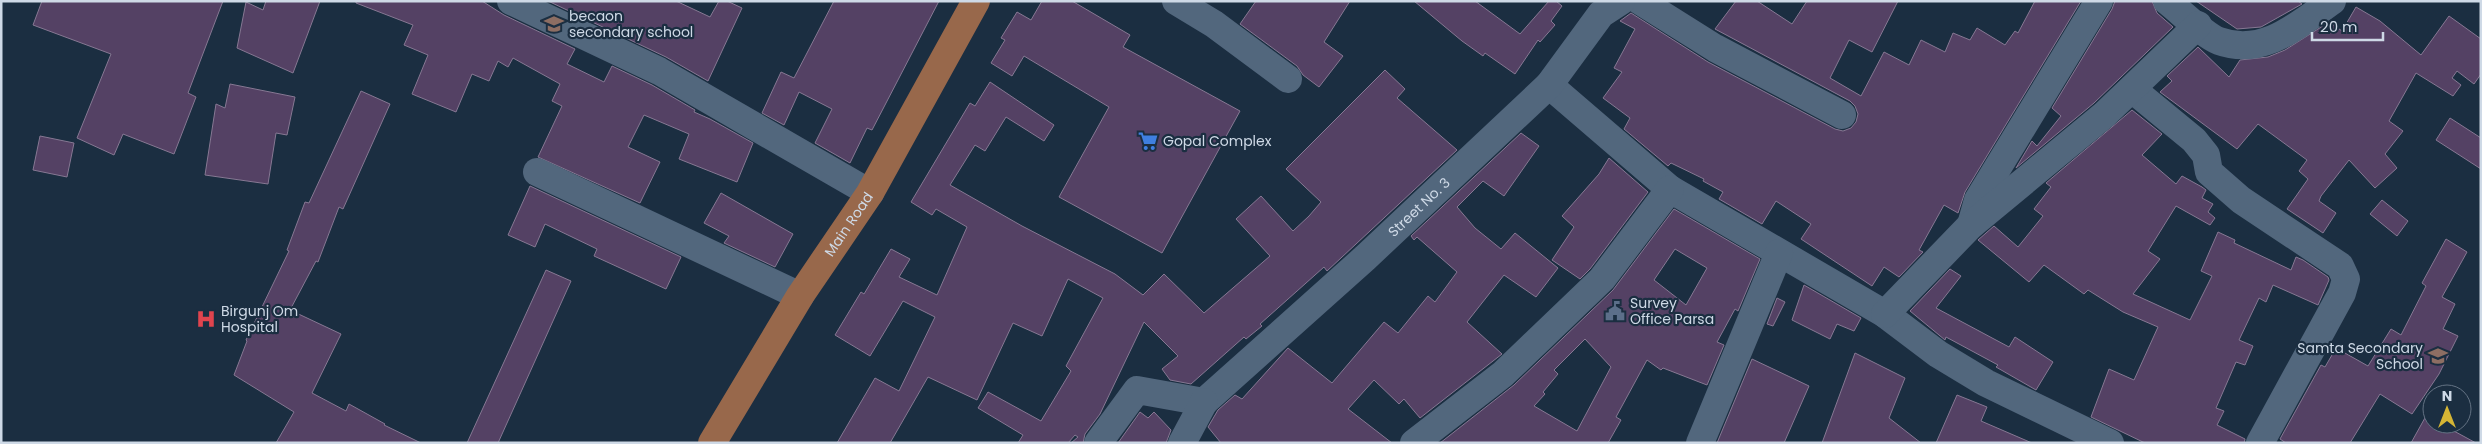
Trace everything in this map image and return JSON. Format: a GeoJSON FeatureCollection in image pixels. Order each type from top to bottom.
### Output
{"type":"FeatureCollection","features":[{"type":"Feature","properties":{"kind":"main road","name":"Main Road"},"geometry":{"type":"LineString","coordinates":[[712,443],[800,296],[870,192],[976,1]]}},
{"type":"Feature","properties":{"kind":"street"},"geometry":{"type":"LineString","coordinates":[[511,1],[659,71],[870,192]]}},
{"type":"Feature","properties":{"kind":"street"},"geometry":{"type":"LineString","coordinates":[[1176,1],[1214,24],[1288,79]]}},
{"type":"Feature","properties":{"kind":"street"},"geometry":{"type":"LineString","coordinates":[[1640,1],[1714,48],[1842,115]]}},
{"type":"Feature","properties":{"kind":"street"},"geometry":{"type":"LineString","coordinates":[[1970,226],[1978,200],[2099,1]]}},
{"type":"Feature","properties":{"kind":"street"},"geometry":{"type":"LineString","coordinates":[[2167,1],[2218,41],[2251,47],[2287,33],[2332,1]]}},
{"type":"Feature","properties":{"kind":"street","name":"Street No. 3"},"geometry":{"type":"LineString","coordinates":[[1182,443],[1204,402],[1365,258],[1549,85],[1608,5]]}},
{"type":"Feature","properties":{"kind":"street"},"geometry":{"type":"LineString","coordinates":[[1885,314],[1970,226],[2104,115],[2198,26]]}},
{"type":"Feature","properties":{"kind":"street"},"geometry":{"type":"LineString","coordinates":[[1549,85],[1670,189],[1885,314],[1938,354],[1986,382],[2110,443]]}},
{"type":"Feature","properties":{"kind":"street"},"geometry":{"type":"LineString","coordinates":[[2132,89],[2194,140],[2206,155],[2209,172],[2217,180],[2241,200],[2340,266],[2346,279],[2342,293],[2260,443]]}},
{"type":"Feature","properties":{"kind":"street"},"geometry":{"type":"LineString","coordinates":[[537,172],[800,296]]}},
{"type":"Feature","properties":{"kind":"street"},"geometry":{"type":"LineString","coordinates":[[1414,443],[1503,374],[1602,279],[1670,189]]}},
{"type":"Feature","properties":{"kind":"street"},"geometry":{"type":"LineString","coordinates":[[1700,443],[1779,253]]}},
{"type":"Feature","properties":{"kind":"street"},"geometry":{"type":"LineString","coordinates":[[1098,443],[1137,390],[1204,402]]}},
{"type":"Feature","properties":{"kind":"building"},"geometry":{"type":"Polygon","coordinates":[[[42,1],[223,1],[188,93],[196,97],[174,154],[123,134],[114,155],[77,138],[111,54],[33,25],[42,1]]]}},
{"type":"Feature","properties":{"kind":"building"},"geometry":{"type":"Polygon","coordinates":[[[266,1],[320,1],[293,73],[237,48],[246,2],[263,10],[266,1]]]}},
{"type":"Feature","properties":{"kind":"building"},"geometry":{"type":"Polygon","coordinates":[[[356,1],[482,1],[504,15],[575,49],[567,64],[604,82],[612,66],[652,85],[695,110],[694,112],[753,143],[737,182],[679,159],[689,134],[644,115],[628,147],[660,162],[640,203],[538,157],[562,106],[552,101],[560,84],[513,58],[508,67],[498,61],[489,81],[472,74],[456,112],[412,94],[428,55],[404,45],[413,25],[356,3],[356,1]]]}},
{"type":"Feature","properties":{"kind":"building"},"geometry":{"type":"Polygon","coordinates":[[[548,1],[676,1],[710,17],[719,1],[727,1],[742,8],[708,81],[666,57],[548,1]]]}},
{"type":"Feature","properties":{"kind":"building"},"geometry":{"type":"Polygon","coordinates":[[[834,1],[939,1],[872,130],[867,128],[850,163],[815,143],[832,109],[799,92],[784,125],[762,113],[781,72],[794,78],[834,1]]]}},
{"type":"Feature","properties":{"kind":"building"},"geometry":{"type":"Polygon","coordinates":[[[1042,1],[1072,1],[1130,35],[1123,47],[1240,111],[1162,253],[1059,197],[1109,107],[1024,56],[1012,76],[991,63],[1005,40],[1001,38],[1017,12],[1031,20],[1042,1]]]}},
{"type":"Feature","properties":{"kind":"building"},"geometry":{"type":"Polygon","coordinates":[[[1256,1],[1350,1],[1324,42],[1343,56],[1319,87],[1303,75],[1297,66],[1240,24],[1256,1]]]}},
{"type":"Feature","properties":{"kind":"building"},"geometry":{"type":"Polygon","coordinates":[[[1414,1],[1475,1],[1520,34],[1549,1],[1556,1],[1562,6],[1551,21],[1555,25],[1540,42],[1538,40],[1515,74],[1485,53],[1483,56],[1462,41],[1414,1]]]}},
{"type":"Feature","properties":{"kind":"building"},"geometry":{"type":"Polygon","coordinates":[[[1736,1],[1757,1],[1792,24],[1807,1],[1898,1],[1872,52],[1849,40],[1830,78],[1861,96],[1884,52],[1909,65],[1921,40],[1945,52],[1953,33],[1970,40],[1977,28],[2005,45],[2015,31],[2018,33],[2035,1],[2081,1],[1965,192],[1958,213],[1944,205],[1919,250],[1923,252],[1899,277],[1884,267],[1872,286],[1801,239],[1811,224],[1776,201],[1762,224],[1719,199],[1723,192],[1703,181],[1704,179],[1671,163],[1668,166],[1624,129],[1630,118],[1603,98],[1622,72],[1614,68],[1635,29],[1620,21],[1631,13],[1708,62],[1835,129],[1843,131],[1851,128],[1856,122],[1858,114],[1855,106],[1850,101],[1715,29],[1736,1]]]}},
{"type":"Feature","properties":{"kind":"building"},"geometry":{"type":"Polygon","coordinates":[[[2115,1],[2152,1],[2157,13],[2173,27],[2094,103],[2016,168],[2032,141],[2037,146],[2061,116],[2052,108],[2115,1]]]}},
{"type":"Feature","properties":{"kind":"building"},"geometry":{"type":"Polygon","coordinates":[[[2196,1],[2298,1],[2302,4],[2261,27],[2237,29],[2196,1]]]}},
{"type":"Feature","properties":{"kind":"building"},"geometry":{"type":"Polygon","coordinates":[[[2356,7],[2380,21],[2421,55],[2449,16],[2481,39],[2481,74],[2474,84],[2457,71],[2452,78],[2461,85],[2453,96],[2416,73],[2389,121],[2403,131],[2385,154],[2397,168],[2375,188],[2349,160],[2319,201],[2336,213],[2323,233],[2287,209],[2308,179],[2299,171],[2307,160],[2258,124],[2237,149],[2160,92],[2172,81],[2167,76],[2198,47],[2229,77],[2240,60],[2268,57],[2285,50],[2329,22],[2342,31],[2356,7]]]}},
{"type":"Feature","properties":{"kind":"building"},"geometry":{"type":"Polygon","coordinates":[[[1385,70],[1405,89],[1397,98],[1457,150],[1327,271],[1324,267],[1260,324],[1262,326],[1246,339],[1244,337],[1191,384],[1170,380],[1162,369],[1178,356],[1144,322],[1100,414],[1085,434],[1083,443],[1071,443],[1078,437],[1075,435],[1068,443],[1018,443],[1023,435],[978,408],[988,392],[1041,421],[1071,371],[1066,366],[1103,298],[1068,279],[1042,336],[1013,323],[977,400],[928,377],[890,443],[837,443],[875,378],[899,391],[935,317],[903,301],[870,356],[835,335],[861,292],[864,294],[891,249],[910,259],[899,277],[937,295],[967,227],[936,209],[932,215],[911,202],[970,103],[975,106],[990,82],[1054,125],[1044,141],[1006,117],[985,151],[975,145],[950,185],[1022,226],[1115,274],[1143,295],[1164,274],[1204,313],[1270,256],[1236,219],[1261,196],[1293,231],[1309,216],[1321,202],[1286,169],[1385,70]]]}},
{"type":"Feature","properties":{"kind":"building"},"geometry":{"type":"Polygon","coordinates":[[[230,84],[295,97],[287,135],[276,133],[268,184],[205,175],[216,104],[225,108],[230,84]]]}},
{"type":"Feature","properties":{"kind":"building"},"geometry":{"type":"Polygon","coordinates":[[[361,91],[390,104],[343,209],[339,207],[318,262],[316,261],[290,310],[341,334],[312,393],[346,411],[349,404],[384,425],[421,443],[276,443],[294,412],[234,375],[246,340],[289,251],[287,250],[305,202],[309,203],[361,91]]]}},
{"type":"Feature","properties":{"kind":"building"},"geometry":{"type":"Polygon","coordinates":[[[2132,110],[2162,134],[2142,155],[2176,184],[2182,176],[2206,190],[2202,198],[2213,204],[2208,212],[2215,218],[2210,225],[2176,206],[2148,251],[2160,259],[2133,294],[2190,320],[2212,276],[2201,271],[2218,232],[2235,240],[2234,243],[2291,270],[2296,257],[2328,277],[2329,280],[2318,305],[2273,285],[2266,302],[2259,298],[2239,340],[2253,346],[2245,365],[2236,362],[2216,408],[2224,411],[2217,425],[2245,439],[2244,443],[2145,443],[2091,417],[2109,369],[2134,380],[2158,327],[2123,312],[2088,290],[2084,294],[2044,265],[2029,282],[1978,240],[1994,226],[2018,247],[2043,216],[2034,209],[2051,187],[2046,183],[2132,110]]]}},
{"type":"Feature","properties":{"kind":"building"},"geometry":{"type":"Polygon","coordinates":[[[2450,118],[2481,138],[2481,169],[2436,140],[2450,118]]]}},
{"type":"Feature","properties":{"kind":"building"},"geometry":{"type":"Polygon","coordinates":[[[1521,133],[1539,146],[1504,196],[1483,181],[1457,207],[1475,228],[1501,249],[1515,233],[1558,268],[1536,297],[1504,275],[1467,322],[1502,354],[1420,418],[1404,399],[1399,404],[1374,380],[1348,409],[1392,443],[1221,443],[1208,427],[1218,410],[1235,395],[1242,399],[1288,348],[1332,383],[1384,322],[1398,333],[1428,296],[1435,302],[1457,272],[1417,237],[1414,240],[1411,236],[1521,133]]]}},
{"type":"Feature","properties":{"kind":"building"},"geometry":{"type":"Polygon","coordinates":[[[40,136],[74,143],[67,177],[33,170],[40,136]]]}},
{"type":"Feature","properties":{"kind":"building"},"geometry":{"type":"Polygon","coordinates":[[[1609,158],[1648,192],[1590,269],[1580,279],[1552,260],[1574,227],[1562,216],[1599,174],[1609,158]]]}},
{"type":"Feature","properties":{"kind":"building"},"geometry":{"type":"Polygon","coordinates":[[[530,186],[681,257],[666,289],[594,256],[597,249],[545,224],[535,247],[508,235],[530,186]]]}},
{"type":"Feature","properties":{"kind":"building"},"geometry":{"type":"Polygon","coordinates":[[[721,193],[793,234],[775,267],[724,243],[729,236],[704,223],[721,193]]]}},
{"type":"Feature","properties":{"kind":"building"},"geometry":{"type":"Polygon","coordinates":[[[2382,200],[2408,221],[2397,236],[2370,214],[2382,200]]]}},
{"type":"Feature","properties":{"kind":"building"},"geometry":{"type":"Polygon","coordinates":[[[1674,209],[1760,259],[1738,311],[1735,309],[1717,342],[1724,345],[1707,385],[1663,368],[1661,370],[1647,360],[1616,417],[1621,420],[1608,443],[1440,443],[1514,385],[1613,290],[1674,209]],[[1675,249],[1654,280],[1686,305],[1707,268],[1675,249]],[[1585,339],[1554,370],[1558,374],[1543,392],[1545,394],[1534,406],[1577,431],[1611,367],[1585,339]]]}},
{"type":"Feature","properties":{"kind":"building"},"geometry":{"type":"Polygon","coordinates":[[[2446,239],[2467,252],[2442,297],[2455,304],[2443,329],[2458,336],[2432,384],[2422,384],[2422,399],[2412,414],[2380,394],[2350,443],[2286,443],[2280,439],[2321,365],[2325,367],[2336,348],[2368,366],[2391,329],[2401,335],[2426,286],[2422,283],[2446,239]]]}},
{"type":"Feature","properties":{"kind":"building"},"geometry":{"type":"Polygon","coordinates":[[[1950,269],[1961,276],[1936,308],[2009,347],[2015,337],[2053,362],[2036,390],[1996,367],[1998,365],[1946,337],[1945,340],[1910,311],[1950,269]]]}},
{"type":"Feature","properties":{"kind":"building"},"geometry":{"type":"Polygon","coordinates":[[[546,270],[571,281],[498,443],[467,443],[546,270]]]}},
{"type":"Feature","properties":{"kind":"building"},"geometry":{"type":"Polygon","coordinates":[[[1804,285],[1861,318],[1854,331],[1837,324],[1830,339],[1792,320],[1804,285]]]}},
{"type":"Feature","properties":{"kind":"building"},"geometry":{"type":"Polygon","coordinates":[[[1777,298],[1785,302],[1773,326],[1767,324],[1777,298]]]}},
{"type":"Feature","properties":{"kind":"building"},"geometry":{"type":"Polygon","coordinates":[[[1855,353],[1905,378],[1889,418],[1921,443],[1822,443],[1855,353]]]}},
{"type":"Feature","properties":{"kind":"building"},"geometry":{"type":"Polygon","coordinates":[[[1752,359],[1809,386],[1784,443],[1717,443],[1752,359]]]}},
{"type":"Feature","properties":{"kind":"building"},"geometry":{"type":"Polygon","coordinates":[[[1957,395],[1987,407],[1981,421],[2032,443],[1936,443],[1957,395]]]}},
{"type":"Feature","properties":{"kind":"building"},"geometry":{"type":"Polygon","coordinates":[[[1140,412],[1148,418],[1154,412],[1171,430],[1166,443],[1118,443],[1140,412]]]}},
{"type":"Feature","properties":{"kind":"building"},"geometry":{"type":"Polygon","coordinates":[[[2422,423],[2422,434],[2459,434],[2476,443],[2411,443],[2422,423]]]}},
{"type":"Feature","properties":{"kind":"place","name":"becaon secondary school"},"geometry":{"type":"Point","coordinates":[554,24]}},
{"type":"Feature","properties":{"kind":"place","name":"Gopal Complex"},"geometry":{"type":"Point","coordinates":[1148,141]}},
{"type":"Feature","properties":{"kind":"place","name":"Survey Office Parsa"},"geometry":{"type":"Point","coordinates":[1615,311]}},
{"type":"Feature","properties":{"kind":"place","name":"Birgunj Om Hospital"},"geometry":{"type":"Point","coordinates":[206,319]}},
{"type":"Feature","properties":{"kind":"place","name":"Samta Secondary School"},"geometry":{"type":"Point","coordinates":[2438,356]}}]}
